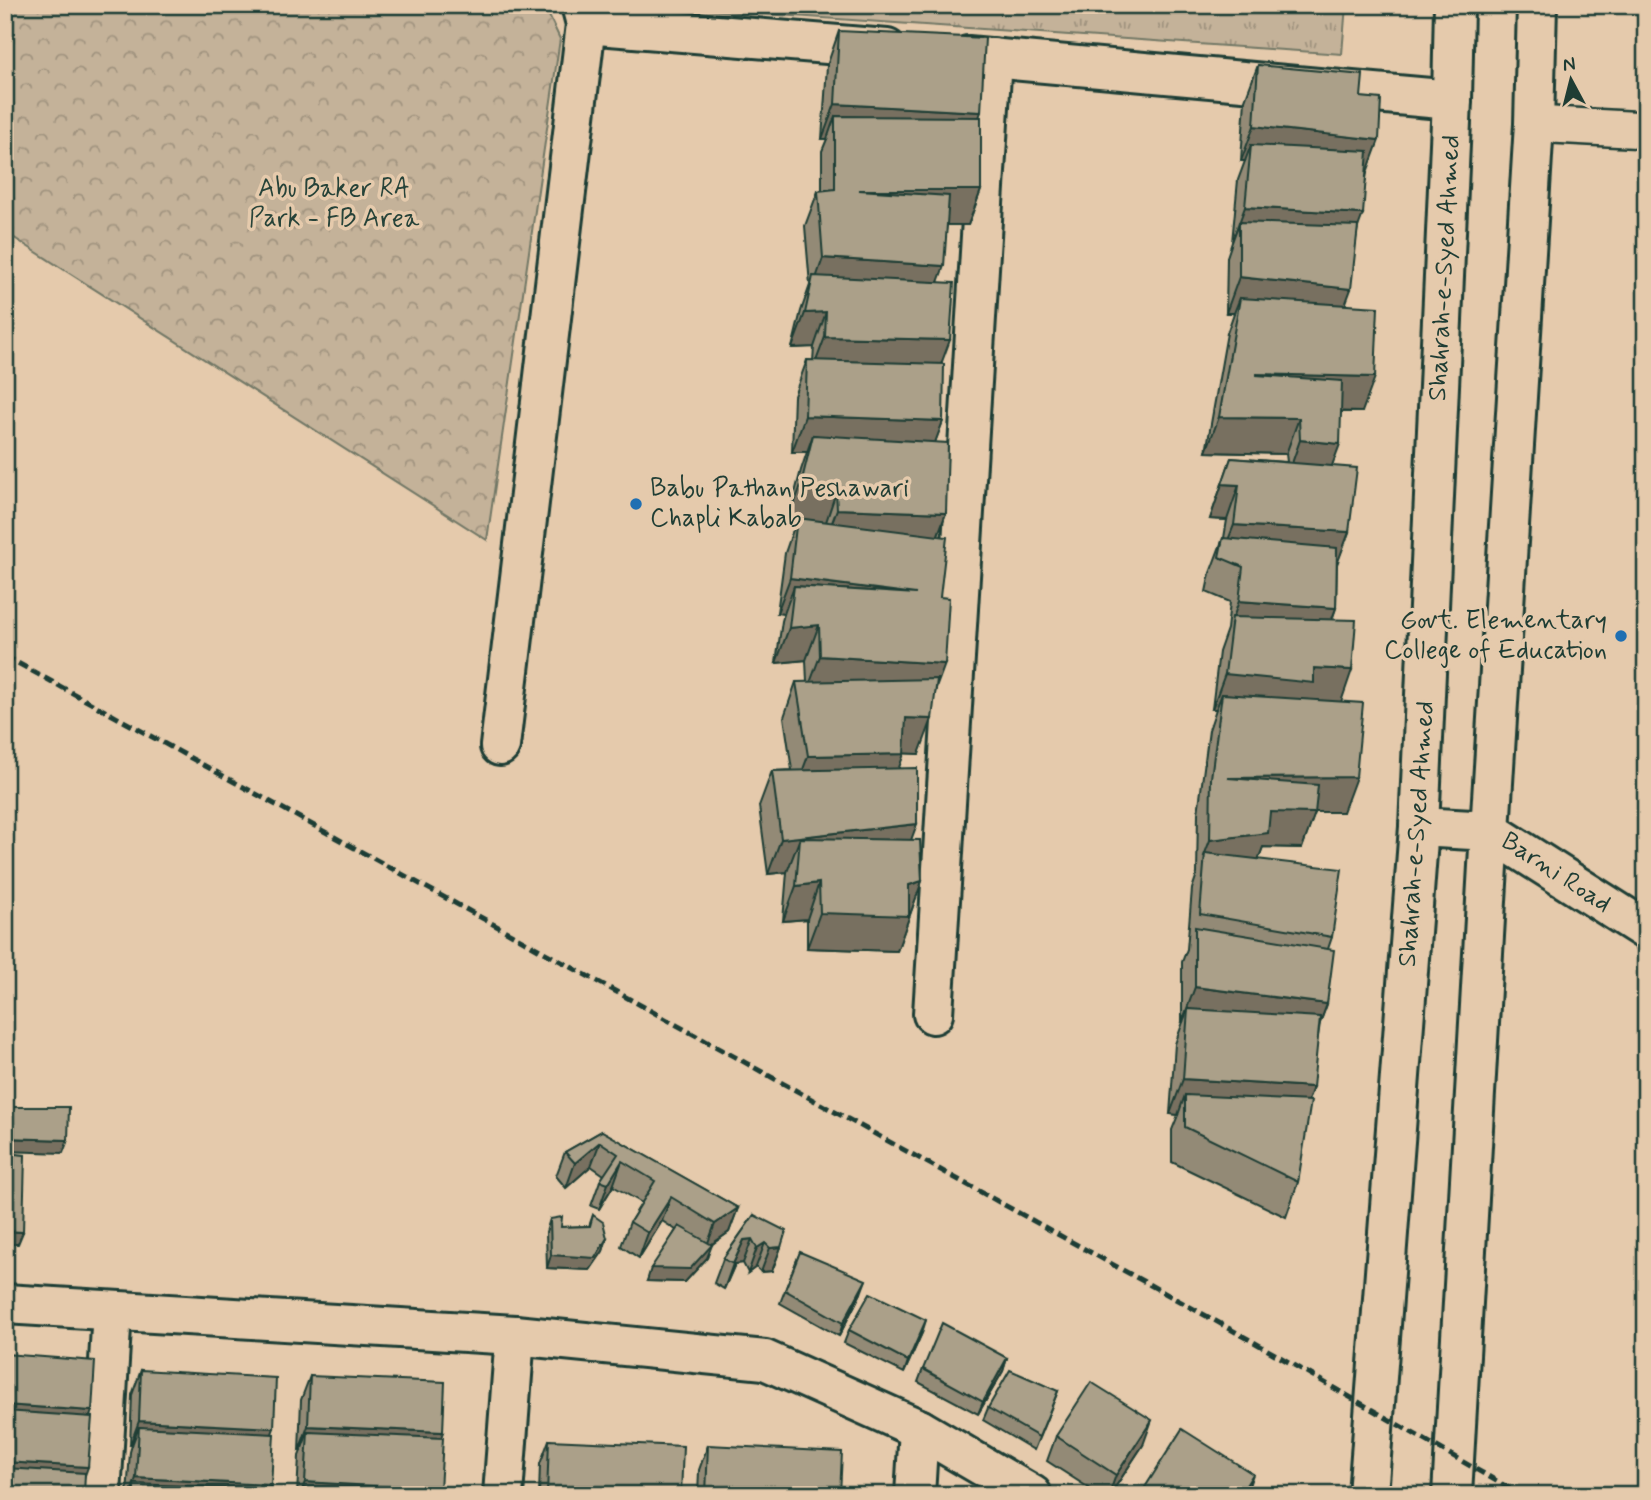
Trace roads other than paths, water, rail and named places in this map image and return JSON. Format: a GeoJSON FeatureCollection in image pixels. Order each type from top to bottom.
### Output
{"type":"FeatureCollection","features":[{"type":"Feature","properties":{"kind":"street","name":"Shahrah-e-Syed Ahmed"},"geometry":{"type":"LineString","coordinates":[[1368,1495],[1419,827],[1454,5]]}},
{"type":"Feature","properties":{"kind":"street"},"geometry":{"type":"LineString","coordinates":[[1452,1495],[1534,124],[1537,5]]}},
{"type":"Feature","properties":{"kind":"street"},"geometry":{"type":"LineString","coordinates":[[500,746],[584,14],[932,53],[1452,100]]}},
{"type":"Feature","properties":{"kind":"street"},"geometry":{"type":"LineString","coordinates":[[933,1014],[992,58]]}},
{"type":"Feature","properties":{"kind":"street","name":"Barni Road"},"geometry":{"type":"LineString","coordinates":[[1419,827],[1490,831],[1646,930]]}},
{"type":"Feature","properties":{"kind":"street"},"geometry":{"type":"LineString","coordinates":[[5,1304],[515,1335],[765,1360],[919,1429],[1032,1495]]}},
{"type":"Feature","properties":{"kind":"street"},"geometry":{"type":"LineString","coordinates":[[101,1495],[112,1311]]}},
{"type":"Feature","properties":{"kind":"street"},"geometry":{"type":"LineString","coordinates":[[503,1495],[515,1335]]}},
{"type":"Feature","properties":{"kind":"street"},"geometry":{"type":"LineString","coordinates":[[915,1495],[919,1429]]}},
{"type":"Feature","properties":{"kind":"lane"},"geometry":{"type":"LineString","coordinates":[[1534,124],[1646,130]]}},
{"type":"Feature","properties":{"kind":"railway"},"geometry":{"type":"LineString","coordinates":[[5,656],[1252,1341],[1521,1495]]}},
{"type":"Feature","properties":{"kind":"place","name":"Babu Pathan Peshawari Chapli Kabab"},"geometry":{"type":"Point","coordinates":[636,504]}},
{"type":"Feature","properties":{"kind":"place","name":"Govt. Elementary College of Education"},"geometry":{"type":"Point","coordinates":[1621,636]}},
{"type":"Feature","properties":{"kind":"park label","name":"Abu Baker RA Park - FB Area"},"geometry":{"type":"Point","coordinates":[334,204]}}]}
